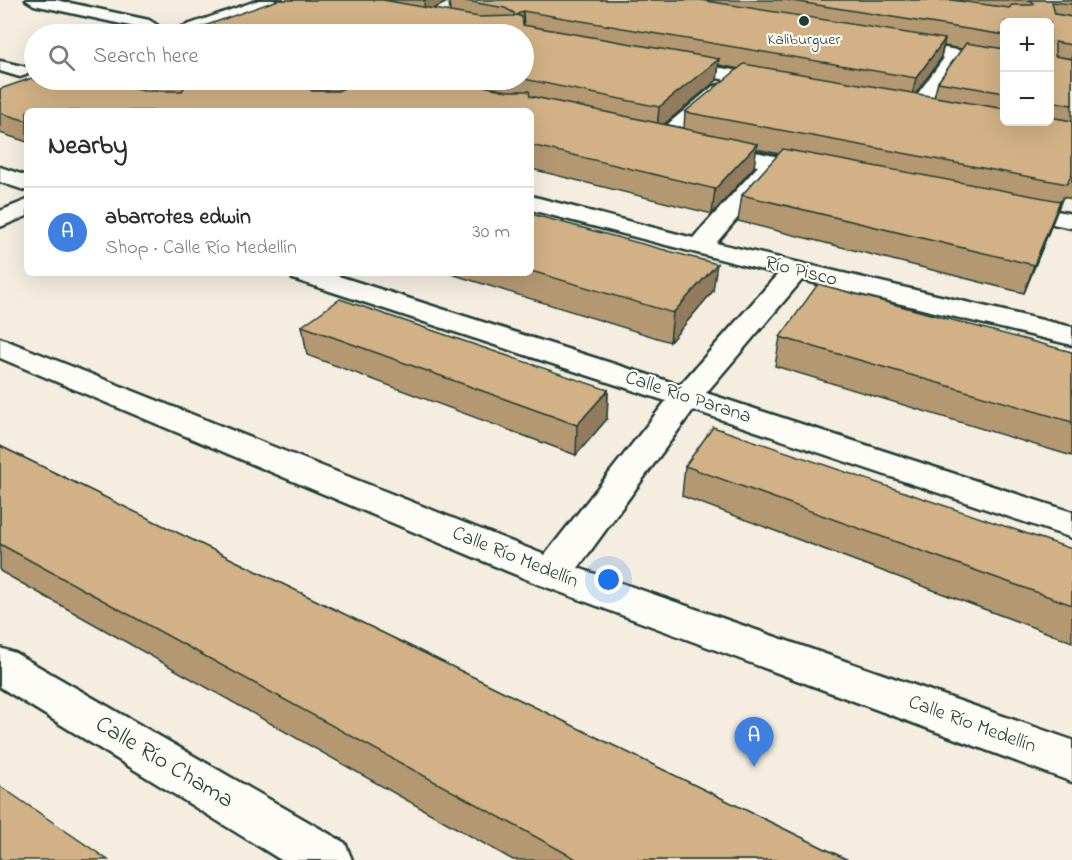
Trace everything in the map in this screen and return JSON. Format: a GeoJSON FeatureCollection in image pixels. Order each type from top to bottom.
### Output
{"type":"FeatureCollection","features":[{"type":"Feature","properties":{"kind":"street"},"geometry":{"type":"LineString","coordinates":[[34,0],[155,23],[152,24]]}},
{"type":"Feature","properties":{"kind":"street"},"geometry":{"type":"LineString","coordinates":[[209,24],[274,0]]}},
{"type":"Feature","properties":{"kind":"street"},"geometry":{"type":"LineString","coordinates":[[886,43],[1000,62]]}},
{"type":"Feature","properties":{"kind":"street"},"geometry":{"type":"LineString","coordinates":[[918,107],[956,54]]}},
{"type":"Feature","properties":{"kind":"street"},"geometry":{"type":"LineString","coordinates":[[659,62],[794,86]]}},
{"type":"Feature","properties":{"kind":"street"},"geometry":{"type":"LineString","coordinates":[[0,66],[24,69]]}},
{"type":"Feature","properties":{"kind":"street"},"geometry":{"type":"LineString","coordinates":[[0,79],[24,70]]}},
{"type":"Feature","properties":{"kind":"street"},"geometry":{"type":"LineString","coordinates":[[663,138],[738,76]]}},
{"type":"Feature","properties":{"kind":"street"},"geometry":{"type":"LineString","coordinates":[[0,102],[31,90]]}},
{"type":"Feature","properties":{"kind":"street"},"geometry":{"type":"LineString","coordinates":[[896,104],[940,112]]}},
{"type":"Feature","properties":{"kind":"street"},"geometry":{"type":"LineString","coordinates":[[639,132],[831,174]]}},
{"type":"Feature","properties":{"kind":"street"},"geometry":{"type":"LineString","coordinates":[[699,247],[773,163]]}},
{"type":"Feature","properties":{"kind":"street"},"geometry":{"type":"LineString","coordinates":[[0,174],[24,183]]}},
{"type":"Feature","properties":{"kind":"street","name":"Río Pisco"},"geometry":{"type":"LineString","coordinates":[[534,204],[699,247],[1072,336]]}},
{"type":"Feature","properties":{"kind":"street"},"geometry":{"type":"LineString","coordinates":[[992,205],[1072,221]]}},
{"type":"Feature","properties":{"kind":"street"},"geometry":{"type":"LineString","coordinates":[[0,220],[24,208]]}},
{"type":"Feature","properties":{"kind":"street"},"geometry":{"type":"LineString","coordinates":[[552,574],[686,397],[796,270]]}},
{"type":"Feature","properties":{"kind":"street","name":"Calle Río Parana"},"geometry":{"type":"LineString","coordinates":[[311,276],[1072,525]]}},
{"type":"Feature","properties":{"kind":"street","name":"Calle Río Medellín"},"geometry":{"type":"LineString","coordinates":[[0,347],[552,574],[1072,761]]}},
{"type":"Feature","properties":{"kind":"street","name":"Calle Río Chama"},"geometry":{"type":"LineString","coordinates":[[0,665],[327,860]]}},
{"type":"Feature","properties":{"kind":"building"},"geometry":{"type":"Polygon","coordinates":[[[278,0],[383,0],[479,17],[514,16],[514,13],[505,8],[460,0],[700,0],[945,39],[916,78],[523,11],[516,15],[522,17],[523,24],[210,24],[278,0]]]}},
{"type":"Feature","properties":{"kind":"building"},"geometry":{"type":"Polygon","coordinates":[[[786,0],[952,0],[1009,8],[1012,5],[1032,5],[1034,3],[1030,0],[1072,0],[1072,4],[1052,2],[1055,14],[1072,17],[1072,45],[1055,42],[1055,56],[1072,59],[1072,105],[1054,102],[1054,18],[1000,18],[1000,34],[786,0]]]}},
{"type":"Feature","properties":{"kind":"building"},"geometry":{"type":"Polygon","coordinates":[[[534,27],[719,59],[659,107],[534,81],[534,27]]]}},
{"type":"Feature","properties":{"kind":"building"},"geometry":{"type":"Polygon","coordinates":[[[966,43],[1000,48],[1000,92],[938,82],[966,43]]]}},
{"type":"Feature","properties":{"kind":"building"},"geometry":{"type":"Polygon","coordinates":[[[744,64],[1000,108],[1000,126],[1054,126],[1054,118],[1072,121],[1072,173],[1067,184],[685,112],[744,64]]]}},
{"type":"Feature","properties":{"kind":"building"},"geometry":{"type":"Polygon","coordinates":[[[24,81],[24,90],[529,91],[530,96],[757,144],[715,189],[534,146],[534,108],[24,108],[24,120],[0,113],[0,89],[24,81]]]}},
{"type":"Feature","properties":{"kind":"building"},"geometry":{"type":"Polygon","coordinates":[[[783,149],[1060,201],[1034,265],[742,195],[783,149]]]}},
{"type":"Feature","properties":{"kind":"building"},"geometry":{"type":"Polygon","coordinates":[[[534,215],[717,264],[673,313],[534,272],[534,215]]]}},
{"type":"Feature","properties":{"kind":"building"},"geometry":{"type":"Polygon","coordinates":[[[818,284],[1072,352],[1072,422],[780,337],[818,284]]]}},
{"type":"Feature","properties":{"kind":"building"},"geometry":{"type":"Polygon","coordinates":[[[340,299],[608,390],[577,425],[302,326],[340,299]]]}},
{"type":"Feature","properties":{"kind":"building"},"geometry":{"type":"Polygon","coordinates":[[[713,427],[1072,549],[1072,605],[685,466],[713,427]]]}},
{"type":"Feature","properties":{"kind":"building"},"geometry":{"type":"Polygon","coordinates":[[[0,446],[848,860],[578,860],[0,544],[0,446]]]}},
{"type":"Feature","properties":{"kind":"building"},"geometry":{"type":"Polygon","coordinates":[[[0,786],[108,860],[0,860],[0,786]]]}},
{"type":"Feature","properties":{"kind":"place","name":"Kaliburguer"},"geometry":{"type":"Point","coordinates":[804,21]}},
{"type":"Feature","properties":{"kind":"place","name":"abarrotes edwin"},"geometry":{"type":"Point","coordinates":[754,767]}}]}
